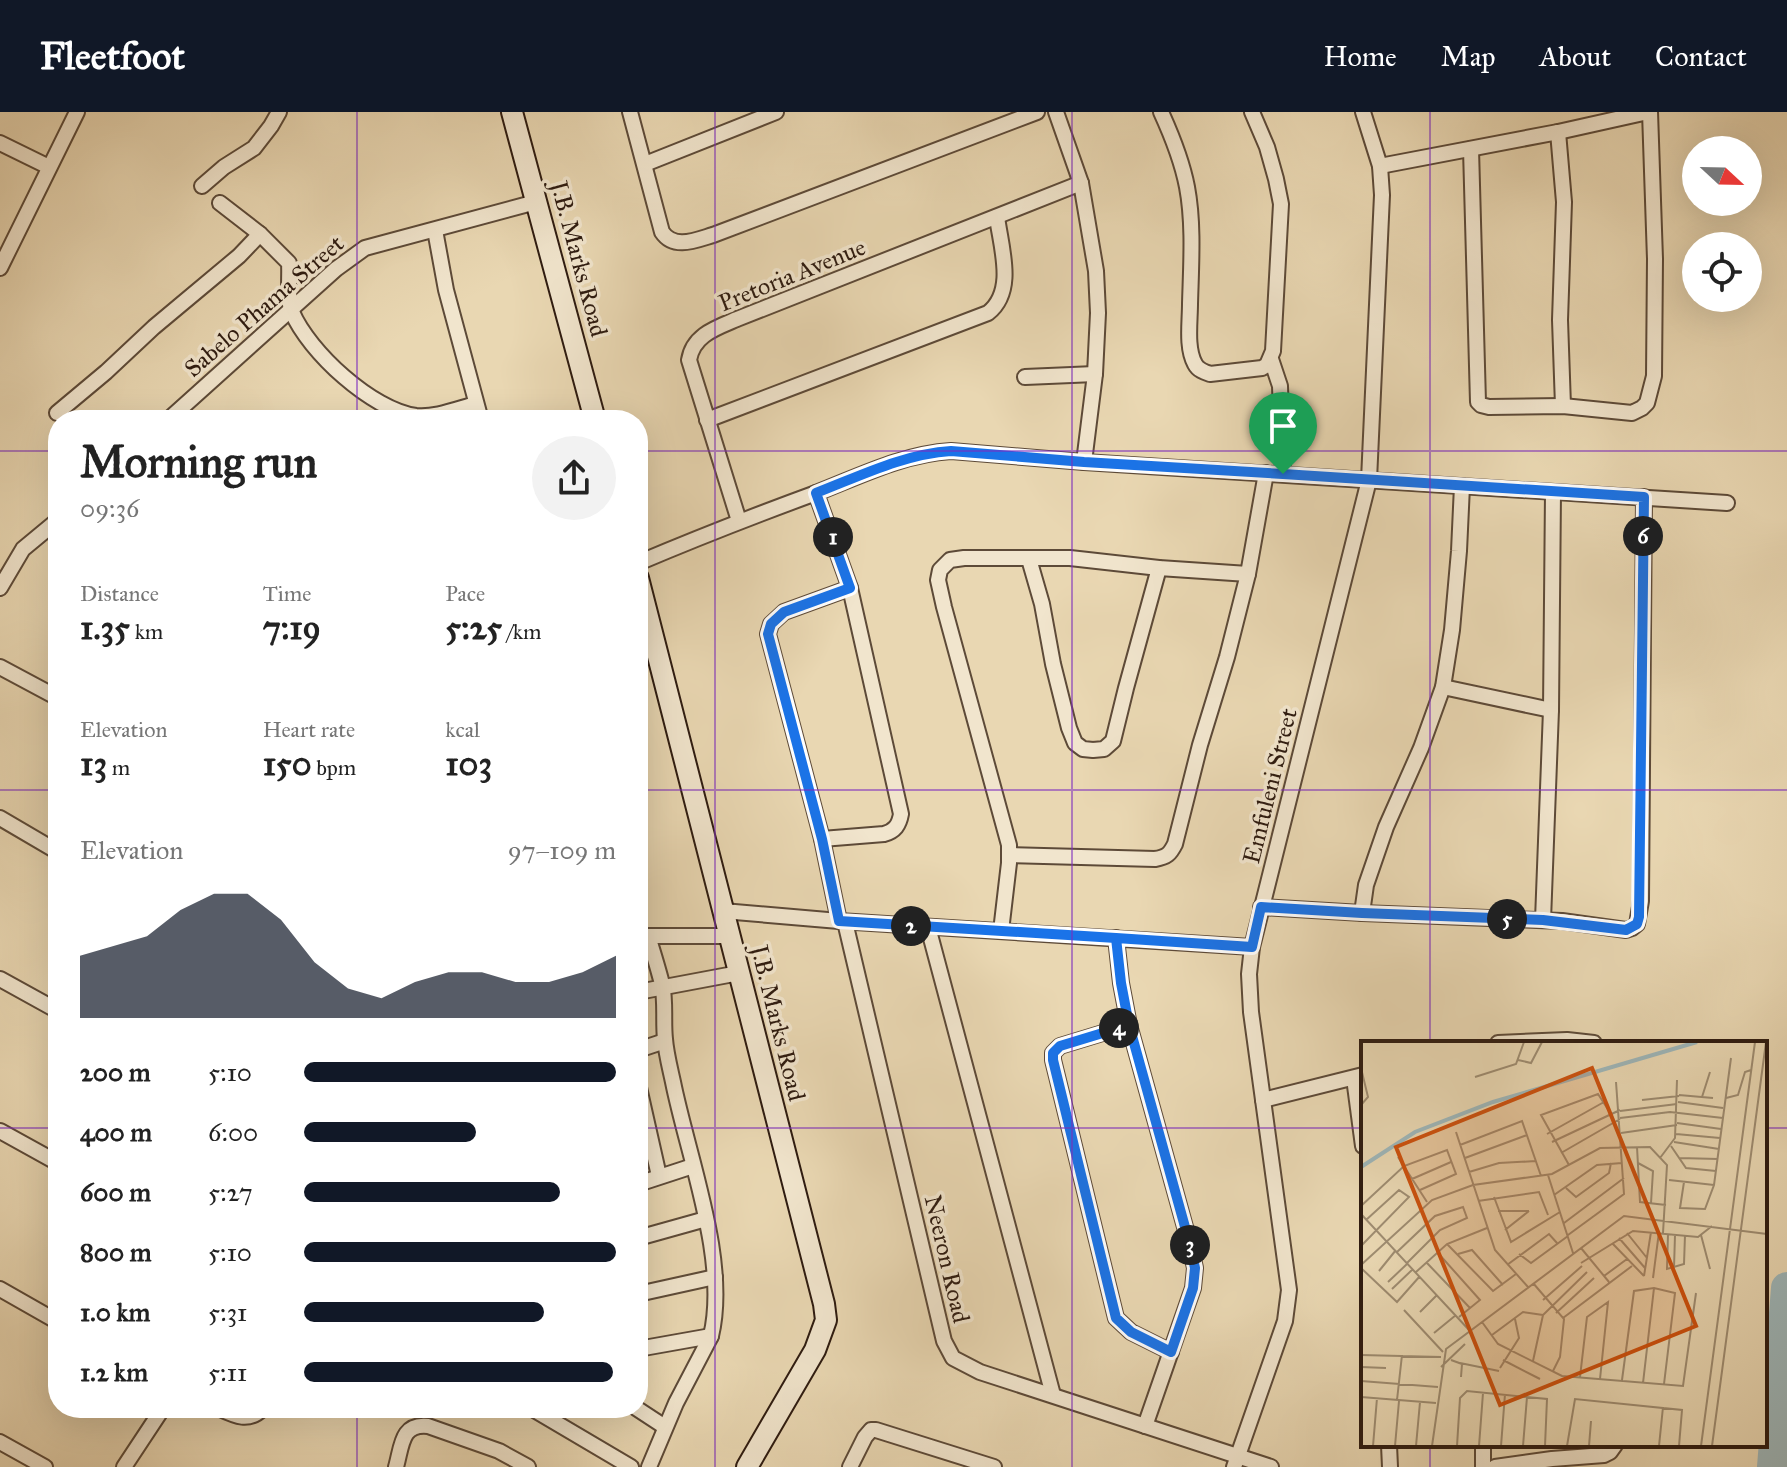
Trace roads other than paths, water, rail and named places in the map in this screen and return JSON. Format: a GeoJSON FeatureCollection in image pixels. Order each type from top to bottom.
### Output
{"type":"FeatureCollection","features":[{"type":"Feature","properties":{"kind":"street"},"geometry":{"type":"LineString","coordinates":[[0,268],[77,112]]}},
{"type":"Feature","properties":{"kind":"street"},"geometry":{"type":"LineString","coordinates":[[202,186],[254,148],[279,112]]}},
{"type":"Feature","properties":{"kind":"street","name":"J.B. Marks Road"},"geometry":{"type":"LineString","coordinates":[[513,112],[592,410]]}},
{"type":"Feature","properties":{"kind":"street"},"geometry":{"type":"LineString","coordinates":[[630,112],[662,232],[672,242],[713,235],[1037,112]]}},
{"type":"Feature","properties":{"kind":"street"},"geometry":{"type":"LineString","coordinates":[[645,164],[776,112]]}},
{"type":"Feature","properties":{"kind":"street"},"geometry":{"type":"LineString","coordinates":[[1056,112],[1081,183],[1096,281],[1095,374],[1084,462]]}},
{"type":"Feature","properties":{"kind":"street"},"geometry":{"type":"LineString","coordinates":[[1161,112],[1174,141],[1188,189],[1190,340],[1194,362],[1203,372],[1210,374],[1262,368],[1271,359]]}},
{"type":"Feature","properties":{"kind":"street"},"geometry":{"type":"LineString","coordinates":[[1252,112],[1267,147],[1281,204],[1271,359],[1280,386],[1283,474]]}},
{"type":"Feature","properties":{"kind":"street","name":"Emfuleni Street"},"geometry":{"type":"LineString","coordinates":[[1235,1462],[1276,1349],[1288,1306],[1287,1271],[1250,995],[1252,947],[1369,480],[1382,195],[1380,166],[1363,112]]}},
{"type":"Feature","properties":{"kind":"street"},"geometry":{"type":"LineString","coordinates":[[1380,166],[1649,112],[1655,259],[1654,376],[1647,403],[1642,408],[1632,413],[1563,406],[1489,407],[1478,402],[1471,149]]}},
{"type":"Feature","properties":{"kind":"street"},"geometry":{"type":"LineString","coordinates":[[1558,132],[1564,202],[1560,320],[1563,406]]}},
{"type":"Feature","properties":{"kind":"street"},"geometry":{"type":"LineString","coordinates":[[0,143],[49,167]]}},
{"type":"Feature","properties":{"kind":"street","name":"Pretoria Avenue"},"geometry":{"type":"LineString","coordinates":[[739,521],[689,360],[695,342],[737,319],[1081,183]]}},
{"type":"Feature","properties":{"kind":"street","name":"Sabelo Phama Street"},"geometry":{"type":"LineString","coordinates":[[184,410],[336,269],[365,248],[536,202]]}},
{"type":"Feature","properties":{"kind":"street"},"geometry":{"type":"LineString","coordinates":[[220,203],[260,234],[289,263],[291,310],[305,333],[339,373],[353,386],[398,410]]}},
{"type":"Feature","properties":{"kind":"street"},"geometry":{"type":"LineString","coordinates":[[707,420],[988,313],[1000,301],[1005,277],[997,217]]}},
{"type":"Feature","properties":{"kind":"street"},"geometry":{"type":"LineString","coordinates":[[435,230],[446,290],[478,410]]}},
{"type":"Feature","properties":{"kind":"street"},"geometry":{"type":"LineString","coordinates":[[61,410],[239,256],[260,234]]}},
{"type":"Feature","properties":{"kind":"street"},"geometry":{"type":"LineString","coordinates":[[1025,377],[1095,374]]}},
{"type":"Feature","properties":{"kind":"street"},"geometry":{"type":"LineString","coordinates":[[452,410],[476,404]]}},
{"type":"Feature","properties":{"kind":"street"},"geometry":{"type":"LineString","coordinates":[[648,559],[896,461],[932,452],[951,451],[1727,503]]}},
{"type":"Feature","properties":{"kind":"street"},"geometry":{"type":"LineString","coordinates":[[1010,855],[1155,859],[1170,854],[1248,574],[1266,473]]}},
{"type":"Feature","properties":{"kind":"street"},"geometry":{"type":"LineString","coordinates":[[1362,913],[1366,885],[1377,851],[1443,687],[1452,630],[1462,486]]}},
{"type":"Feature","properties":{"kind":"street"},"geometry":{"type":"LineString","coordinates":[[1543,920],[1551,710],[1553,492]]}},
{"type":"Feature","properties":{"kind":"street"},"geometry":{"type":"LineString","coordinates":[[816,493],[850,588],[901,814],[891,832],[822,839]]}},
{"type":"Feature","properties":{"kind":"street"},"geometry":{"type":"LineString","coordinates":[[1261,907],[1543,920],[1626,930],[1637,924],[1644,497]]}},
{"type":"Feature","properties":{"kind":"street"},"geometry":{"type":"LineString","coordinates":[[0,588],[23,549],[48,528]]}},
{"type":"Feature","properties":{"kind":"street"},"geometry":{"type":"LineString","coordinates":[[1001,931],[1010,855],[1006,831],[938,580],[940,570],[950,560],[1004,557],[1070,558],[1248,574]]}},
{"type":"Feature","properties":{"kind":"street"},"geometry":{"type":"LineString","coordinates":[[1029,559],[1069,728],[1075,743],[1083,749],[1093,750],[1104,749],[1113,741],[1159,568]]}},
{"type":"Feature","properties":{"kind":"street","name":"Neeron Road"},"geometry":{"type":"LineString","coordinates":[[850,588],[784,612],[771,624],[769,642],[822,839],[949,1353],[980,1372],[1145,1426],[1235,1462],[1271,1467]]}},
{"type":"Feature","properties":{"kind":"street","name":"J.B. Marks Road"},"geometry":{"type":"LineString","coordinates":[[648,628],[819,1280],[826,1320],[815,1350],[747,1467]]}},
{"type":"Feature","properties":{"kind":"street"},"geometry":{"type":"LineString","coordinates":[[0,667],[48,693]]}},
{"type":"Feature","properties":{"kind":"street"},"geometry":{"type":"LineString","coordinates":[[1443,687],[1551,710]]}},
{"type":"Feature","properties":{"kind":"street"},"geometry":{"type":"LineString","coordinates":[[0,818],[48,846]]}},
{"type":"Feature","properties":{"kind":"street"},"geometry":{"type":"LineString","coordinates":[[723,911],[842,922],[1252,947]]}},
{"type":"Feature","properties":{"kind":"street"},"geometry":{"type":"LineString","coordinates":[[928,927],[1053,1395]]}},
{"type":"Feature","properties":{"kind":"street"},"geometry":{"type":"LineString","coordinates":[[648,936],[730,936]]}},
{"type":"Feature","properties":{"kind":"street"},"geometry":{"type":"LineString","coordinates":[[1116,938],[1129,1025],[1195,1268],[1193,1288],[1145,1426]]}},
{"type":"Feature","properties":{"kind":"street"},"geometry":{"type":"LineString","coordinates":[[648,948],[663,986],[665,1041],[706,1219],[715,1277],[711,1336],[665,1427],[649,1467]]}},
{"type":"Feature","properties":{"kind":"street"},"geometry":{"type":"LineString","coordinates":[[648,990],[739,973]]}},
{"type":"Feature","properties":{"kind":"street"},"geometry":{"type":"LineString","coordinates":[[0,979],[48,1005]]}},
{"type":"Feature","properties":{"kind":"street"},"geometry":{"type":"LineString","coordinates":[[1129,1025],[1060,1046],[1053,1053],[1053,1060],[1116,1318],[1131,1332],[1171,1352]]}},
{"type":"Feature","properties":{"kind":"street"},"geometry":{"type":"LineString","coordinates":[[648,1047],[665,1041]]}},
{"type":"Feature","properties":{"kind":"street"},"geometry":{"type":"LineString","coordinates":[[1544,1041],[1576,1041]]}},
{"type":"Feature","properties":{"kind":"street"},"geometry":{"type":"LineString","coordinates":[[1263,1100],[1359,1076],[1361,1111]]}},
{"type":"Feature","properties":{"kind":"street"},"geometry":{"type":"LineString","coordinates":[[648,1127],[659,1176]]}},
{"type":"Feature","properties":{"kind":"street"},"geometry":{"type":"LineString","coordinates":[[0,1131],[48,1157]]}},
{"type":"Feature","properties":{"kind":"street"},"geometry":{"type":"LineString","coordinates":[[648,1180],[693,1166]]}},
{"type":"Feature","properties":{"kind":"street"},"geometry":{"type":"LineString","coordinates":[[648,1235],[706,1219]]}},
{"type":"Feature","properties":{"kind":"street"},"geometry":{"type":"LineString","coordinates":[[648,1292],[715,1277]]}},
{"type":"Feature","properties":{"kind":"street"},"geometry":{"type":"LineString","coordinates":[[0,1289],[48,1316]]}},
{"type":"Feature","properties":{"kind":"street"},"geometry":{"type":"LineString","coordinates":[[648,1347],[711,1336]]}},
{"type":"Feature","properties":{"kind":"street"},"geometry":{"type":"LineString","coordinates":[[648,1416],[665,1427]]}},
{"type":"Feature","properties":{"kind":"street"},"geometry":{"type":"LineString","coordinates":[[124,1467],[156,1418]]}},
{"type":"Feature","properties":{"kind":"street"},"geometry":{"type":"LineString","coordinates":[[548,1418],[631,1467]]}},
{"type":"Feature","properties":{"kind":"street"},"geometry":{"type":"LineString","coordinates":[[396,1467],[405,1435],[411,1427],[418,1425],[466,1439],[512,1457],[528,1467]]}},
{"type":"Feature","properties":{"kind":"street"},"geometry":{"type":"LineString","coordinates":[[850,1467],[871,1430],[903,1437],[994,1467]]}},
{"type":"Feature","properties":{"kind":"street"},"geometry":{"type":"LineString","coordinates":[[0,1442],[45,1467]]}},
{"type":"Feature","properties":{"kind":"street"},"geometry":{"type":"LineString","coordinates":[[1389,1447],[1390,1467]]}},
{"type":"Feature","properties":{"kind":"street"},"geometry":{"type":"LineString","coordinates":[[1495,1467],[1552,1452],[1604,1455],[1614,1447]]}},
{"type":"Feature","properties":{"kind":"waterway"},"geometry":{"type":"LineString","coordinates":[[1773,1467],[1787,1288]]}}]}
